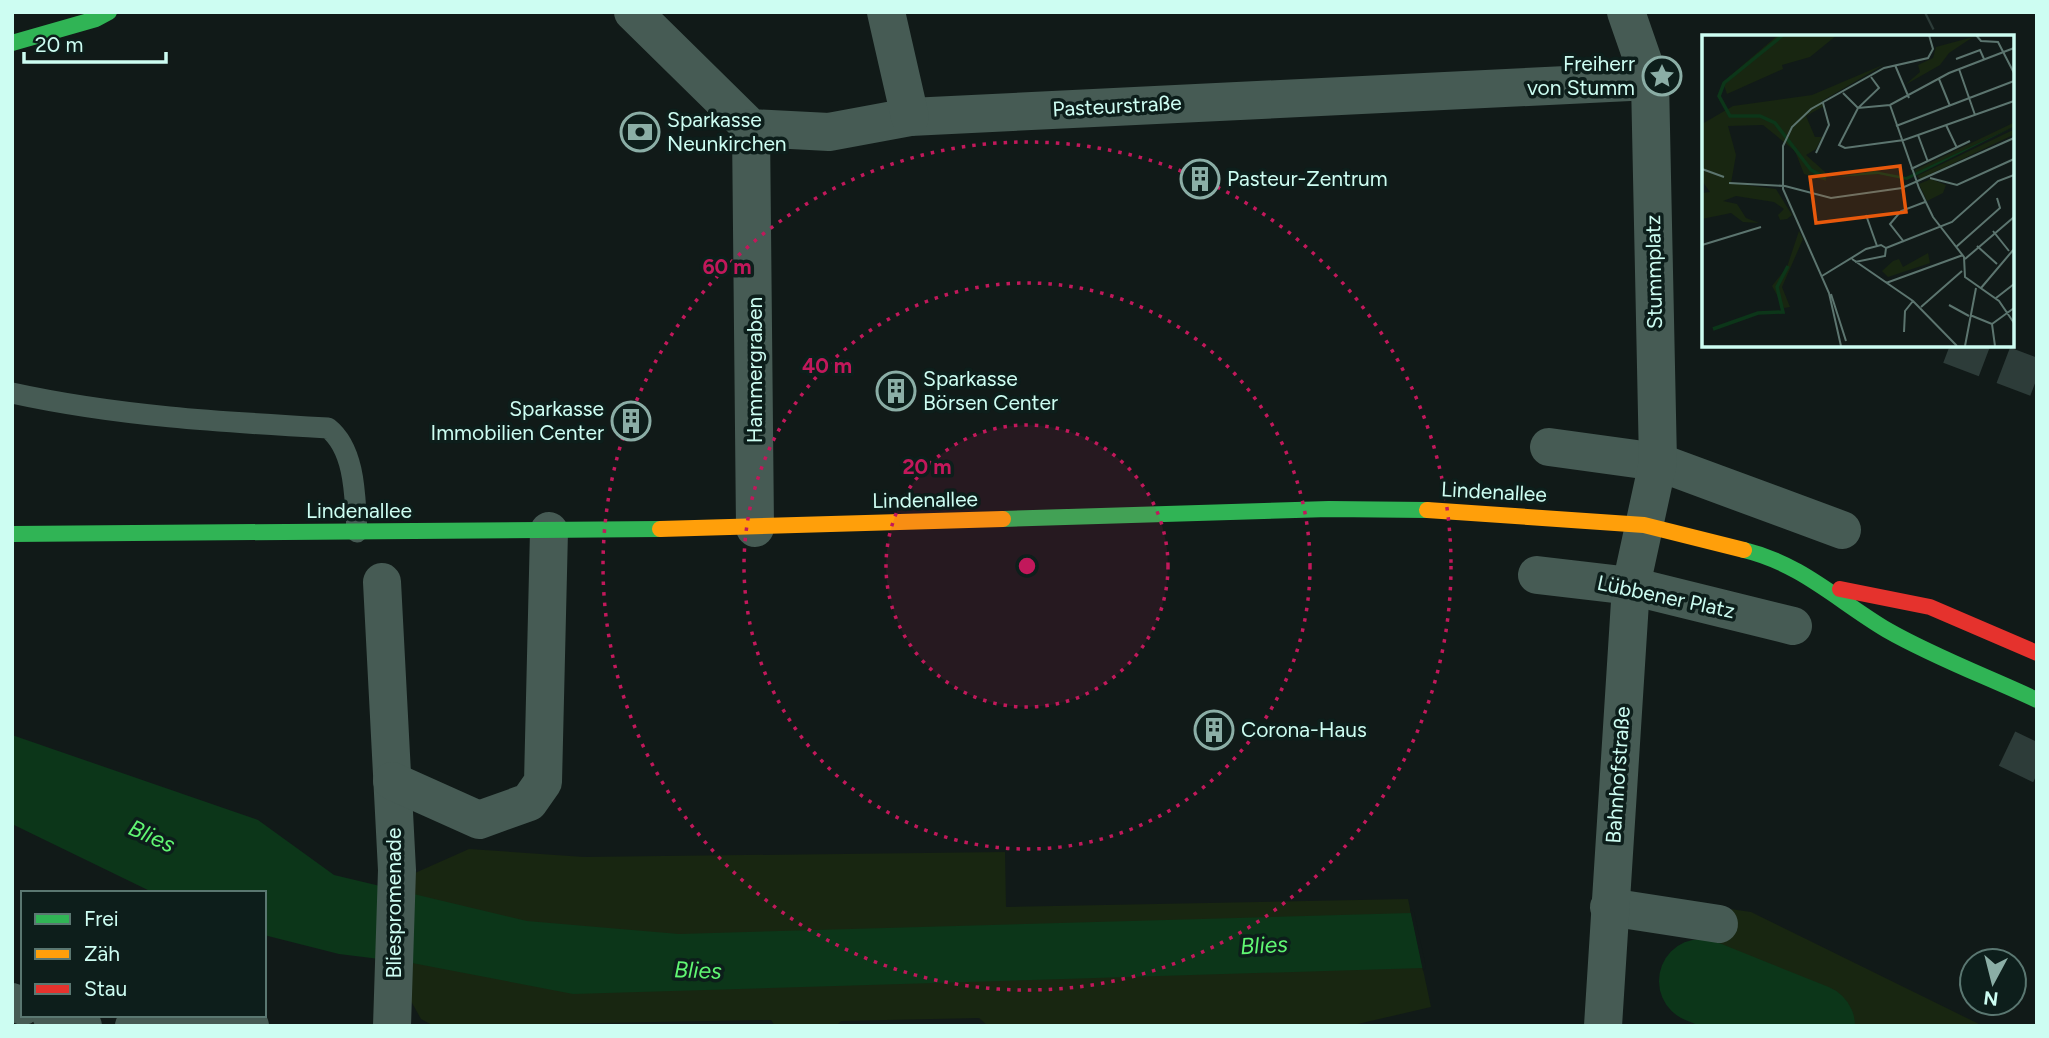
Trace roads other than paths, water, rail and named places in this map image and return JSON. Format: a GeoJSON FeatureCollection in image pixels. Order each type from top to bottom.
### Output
{"type":"FeatureCollection","features":[{"type":"Feature","properties":{"kind":"main road"},"geometry":{"type":"LineString","coordinates":[[12,43],[96,19],[109,12]]}},
{"type":"Feature","properties":{"kind":"main road","name":"Lindenallee"},"geometry":{"type":"LineString","coordinates":[[12,534],[755,528],[1329,509],[1445,510],[1644,525],[1762,554],[1827,587],[1887,630],[2037,700]]}},
{"type":"Feature","properties":{"kind":"main road","name":"Lindenallee"},"geometry":{"type":"LineString","coordinates":[[1827,587],[1930,607],[2037,653]]}},
{"type":"Feature","properties":{"kind":"street"},"geometry":{"type":"LineString","coordinates":[[633,12],[751,128]]}},
{"type":"Feature","properties":{"kind":"street","name":"Stummplatz"},"geometry":{"type":"LineString","coordinates":[[1626,12],[1650,82],[1658,462],[1644,525]]}},
{"type":"Feature","properties":{"kind":"street"},"geometry":{"type":"LineString","coordinates":[[888,24],[910,117]]}},
{"type":"Feature","properties":{"kind":"street","name":"Pasteurstraße"},"geometry":{"type":"LineString","coordinates":[[751,128],[829,132],[910,117],[1650,82]]}},
{"type":"Feature","properties":{"kind":"street","name":"Hammergraben"},"geometry":{"type":"LineString","coordinates":[[751,128],[755,528]]}},
{"type":"Feature","properties":{"kind":"street"},"geometry":{"type":"LineString","coordinates":[[1549,447],[1658,462],[1842,530]]}},
{"type":"Feature","properties":{"kind":"street","name":"Bahnhofstraße"},"geometry":{"type":"LineString","coordinates":[[1603,1025],[1631,586],[1644,525]]}},
{"type":"Feature","properties":{"kind":"street"},"geometry":{"type":"LineString","coordinates":[[392,781],[479,820],[528,802],[543,782],[549,531]]}},
{"type":"Feature","properties":{"kind":"street","name":"Lübbener Platz"},"geometry":{"type":"LineString","coordinates":[[1538,575],[1631,586],[1793,626]]}},
{"type":"Feature","properties":{"kind":"street","name":"Bliespromenade"},"geometry":{"type":"LineString","coordinates":[[382,582],[372,631],[376,698],[392,781],[397,870],[393,1012]]}},
{"type":"Feature","properties":{"kind":"street"},"geometry":{"type":"LineString","coordinates":[[1609,907],[1719,923]]}},
{"type":"Feature","properties":{"kind":"street"},"geometry":{"type":"LineString","coordinates":[[57,1017],[83,1026]]}},
{"type":"Feature","properties":{"kind":"street"},"geometry":{"type":"LineString","coordinates":[[134,1026],[247,1022],[250,1026]]}},
{"type":"Feature","properties":{"kind":"street"},"geometry":{"type":"LineString","coordinates":[[1583,1026],[1603,1025]]}},
{"type":"Feature","properties":{"kind":"lane"},"geometry":{"type":"LineString","coordinates":[[12,393],[85,409],[184,420],[328,428],[341,438],[354,484],[357,532]]}},
{"type":"Feature","properties":{"kind":"water"},"geometry":{"type":"Polygon","coordinates":[[[12,735],[258,820],[334,875],[527,921],[679,934],[1411,913],[1423,968],[573,994],[412,963],[339,954],[266,936],[266,891],[150,891],[12,824],[12,735]]]}},
{"type":"Feature","properties":{"kind":"waterway","name":"Blies"},"geometry":{"type":"LineString","coordinates":[[1701,981],[1813,1026]]}},
{"type":"Feature","properties":{"kind":"tunnel"},"geometry":{"type":"LineString","coordinates":[[1953,346],[2037,378]]}},
{"type":"Feature","properties":{"kind":"tunnel"},"geometry":{"type":"LineString","coordinates":[[2016,774],[2037,730]]}},
{"type":"Feature","properties":{"kind":"place","name":"Freiherr von Stumm"},"geometry":{"type":"Point","coordinates":[1662,76]}},
{"type":"Feature","properties":{"kind":"place","name":"Sparkasse Neunkirchen"},"geometry":{"type":"Point","coordinates":[640,132]}},
{"type":"Feature","properties":{"kind":"place","name":"Pasteur-Zentrum"},"geometry":{"type":"Point","coordinates":[1200,179]}},
{"type":"Feature","properties":{"kind":"place","name":"Sparkasse Börsen Center"},"geometry":{"type":"Point","coordinates":[896,391]}},
{"type":"Feature","properties":{"kind":"place","name":"Sparkasse Immobilien Center"},"geometry":{"type":"Point","coordinates":[631,421]}},
{"type":"Feature","properties":{"kind":"place","name":"Corona-Haus"},"geometry":{"type":"Point","coordinates":[1214,730]}}]}
